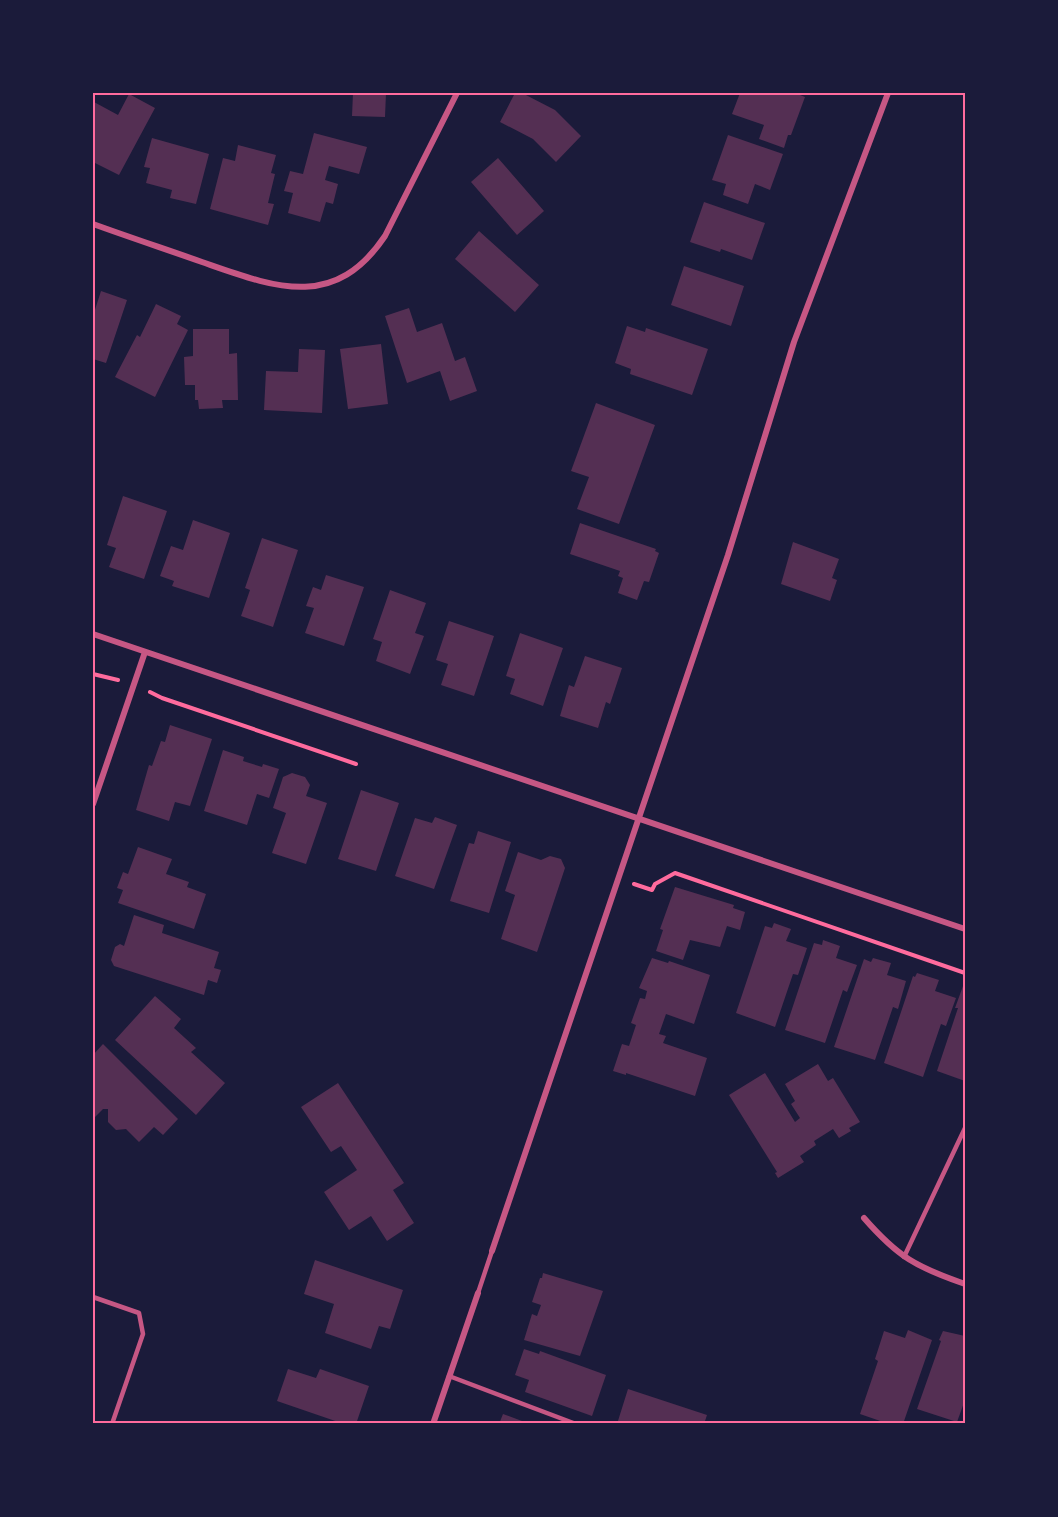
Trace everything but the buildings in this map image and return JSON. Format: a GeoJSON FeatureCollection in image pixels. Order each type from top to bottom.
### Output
{"type":"FeatureCollection","features":[{"type":"Feature","properties":{"kind":"street"},"geometry":{"type":"LineString","coordinates":[[93,224],[269,284],[301,287],[330,283],[351,272],[378,247],[457,93]]}},
{"type":"Feature","properties":{"kind":"street"},"geometry":{"type":"LineString","coordinates":[[492,1251],[728,555],[794,342],[888,93]]}},
{"type":"Feature","properties":{"kind":"street"},"geometry":{"type":"LineString","coordinates":[[93,634],[965,929]]}},
{"type":"Feature","properties":{"kind":"street"},"geometry":{"type":"LineString","coordinates":[[93,804],[146,652]]}},
{"type":"Feature","properties":{"kind":"street"},"geometry":{"type":"LineString","coordinates":[[864,1218],[889,1246],[904,1257],[929,1271],[965,1284]]}},
{"type":"Feature","properties":{"kind":"street"},"geometry":{"type":"LineString","coordinates":[[433,1424],[478,1293]]}},
{"type":"Feature","properties":{"kind":"lane"},"geometry":{"type":"LineString","coordinates":[[904,1257],[965,1128]]}},
{"type":"Feature","properties":{"kind":"lane"},"geometry":{"type":"LineString","coordinates":[[478,1293],[492,1251]]}},
{"type":"Feature","properties":{"kind":"lane"},"geometry":{"type":"LineString","coordinates":[[93,1297],[140,1313],[143,1334],[112,1424]]}},
{"type":"Feature","properties":{"kind":"lane"},"geometry":{"type":"LineString","coordinates":[[449,1376],[576,1424]]}},
{"type":"Feature","properties":{"kind":"path"},"geometry":{"type":"LineString","coordinates":[[93,674],[134,685],[162,698],[356,764]]}},
{"type":"Feature","properties":{"kind":"path"},"geometry":{"type":"LineString","coordinates":[[619,879],[652,891],[655,884],[675,873],[965,973]]}}]}
